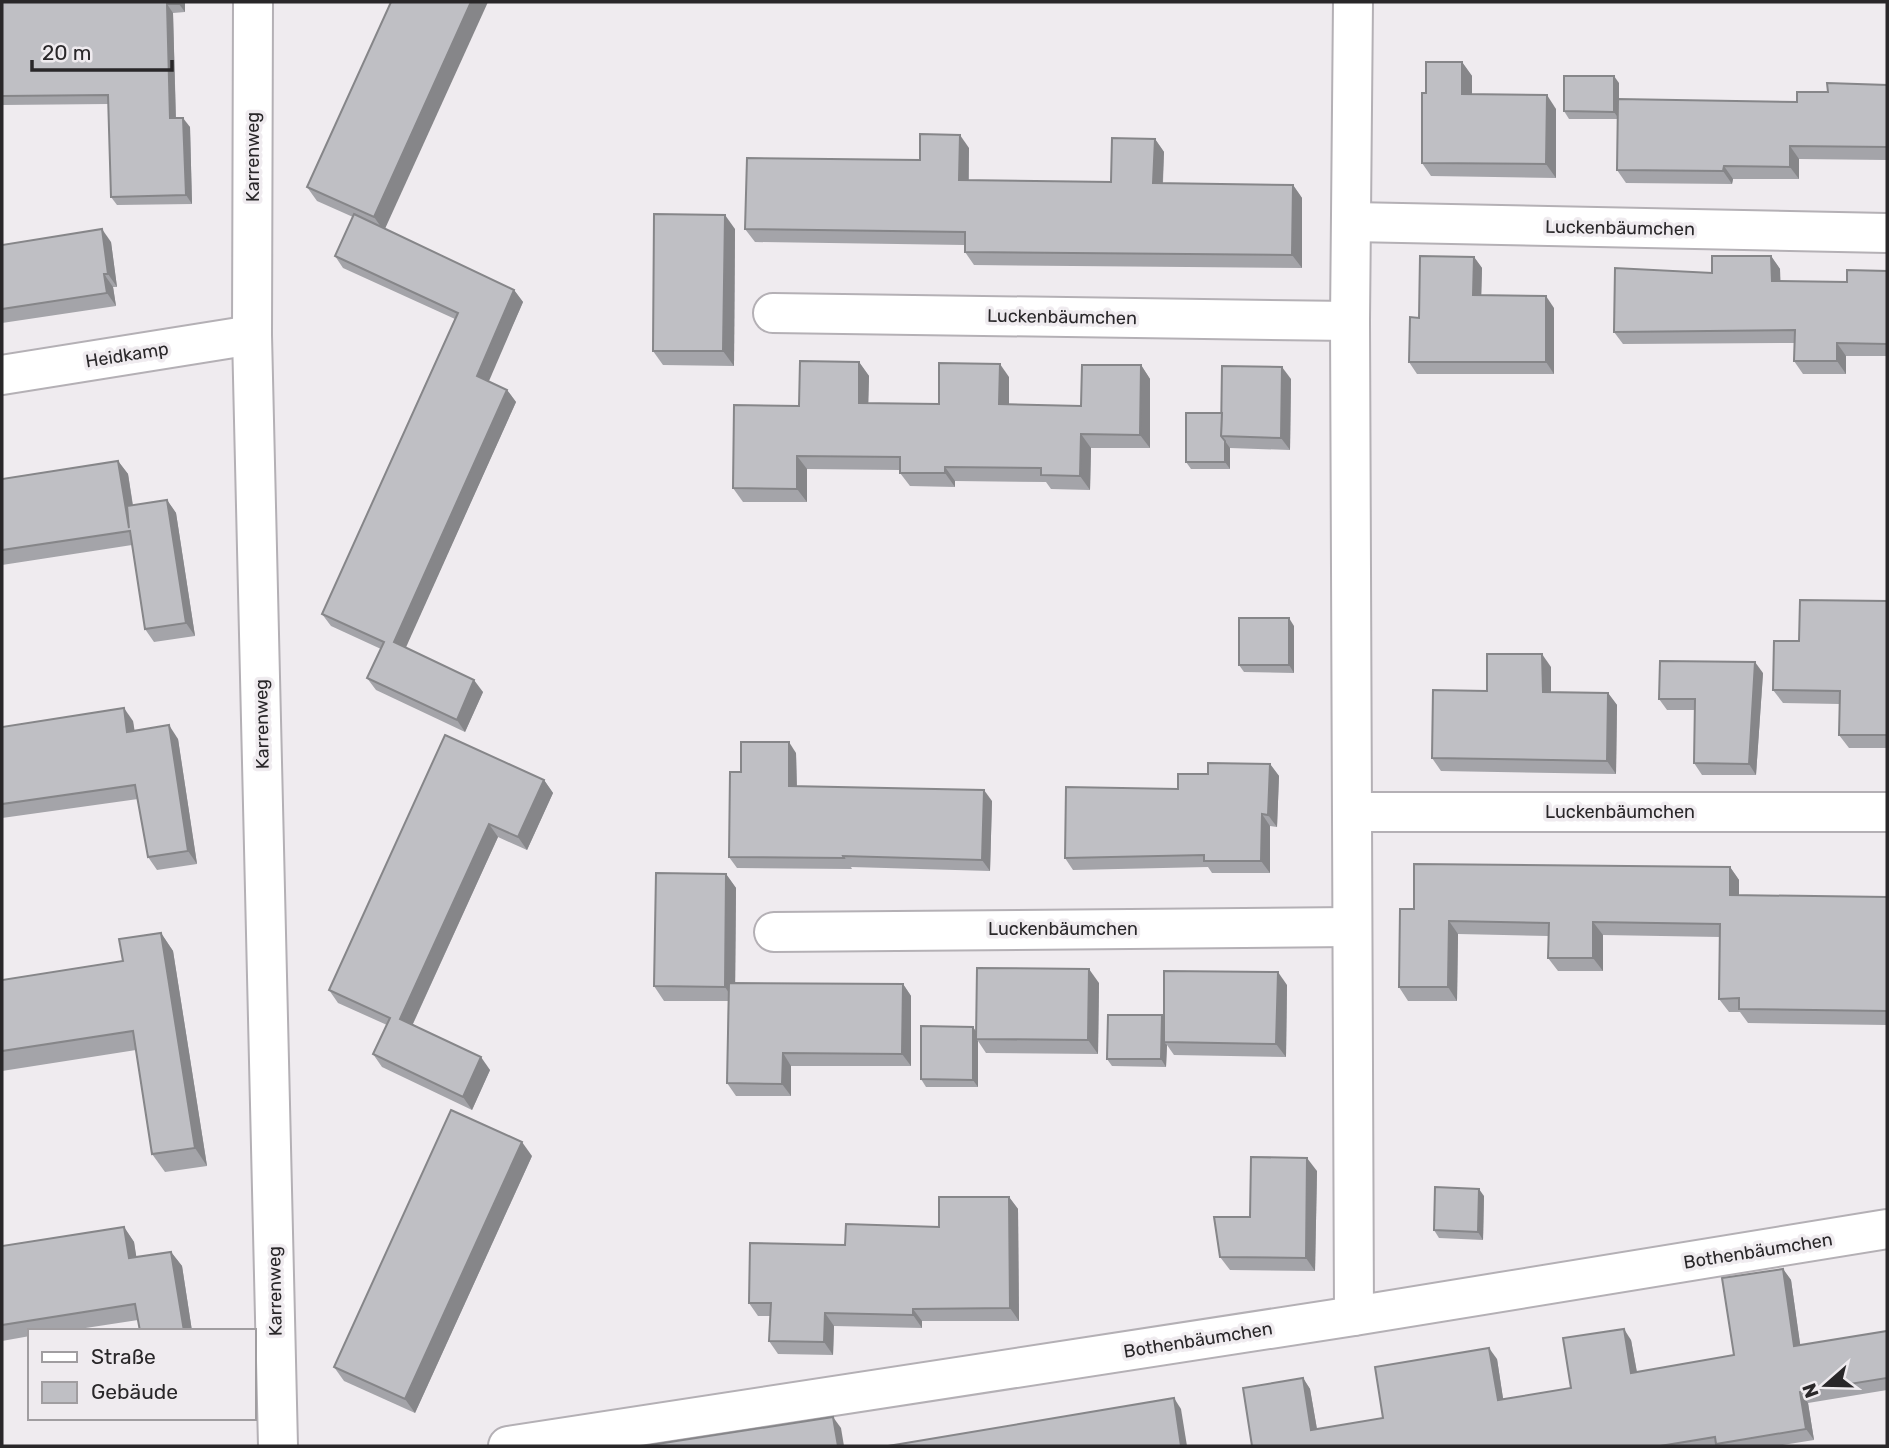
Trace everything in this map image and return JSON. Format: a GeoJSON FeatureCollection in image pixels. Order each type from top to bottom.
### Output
{"type":"FeatureCollection","features":[{"type":"Feature","properties":{"kind":"street","name":"Karrenweg"},"geometry":{"type":"LineString","coordinates":[[253,2],[252,335],[278,1446]]}},
{"type":"Feature","properties":{"kind":"street"},"geometry":{"type":"LineString","coordinates":[[1353,2],[1350,321],[1354,1316]]}},
{"type":"Feature","properties":{"kind":"street","name":"Luckenbäumchen"},"geometry":{"type":"LineString","coordinates":[[1352,222],[1887,233]]}},
{"type":"Feature","properties":{"kind":"street","name":"Luckenbäumchen"},"geometry":{"type":"LineString","coordinates":[[773,313],[1350,321]]}},
{"type":"Feature","properties":{"kind":"street","name":"Heidkamp"},"geometry":{"type":"LineString","coordinates":[[2,376],[252,335]]}},
{"type":"Feature","properties":{"kind":"street","name":"Luckenbäumchen"},"geometry":{"type":"LineString","coordinates":[[1353,812],[1887,812]]}},
{"type":"Feature","properties":{"kind":"street","name":"Luckenbäumchen"},"geometry":{"type":"LineString","coordinates":[[774,932],[1351,927]]}},
{"type":"Feature","properties":{"kind":"street","name":"Bothenbäumchen"},"geometry":{"type":"LineString","coordinates":[[508,1446],[1354,1316],[1887,1230]]}},
{"type":"Feature","properties":{"kind":"building"},"geometry":{"type":"Polygon","coordinates":[[[2,2],[179,2],[167,4],[170,118],[183,118],[186,195],[111,197],[108,95],[2,96],[2,2]]]}},
{"type":"Feature","properties":{"kind":"building"},"geometry":{"type":"Polygon","coordinates":[[[391,2],[471,2],[374,217],[307,187],[391,2]]]}},
{"type":"Feature","properties":{"kind":"building"},"geometry":{"type":"Polygon","coordinates":[[[1426,62],[1462,62],[1462,94],[1547,95],[1546,164],[1422,163],[1422,93],[1426,93],[1426,62]]]}},
{"type":"Feature","properties":{"kind":"building"},"geometry":{"type":"Polygon","coordinates":[[[1564,76],[1614,76],[1614,112],[1564,111],[1564,76]]]}},
{"type":"Feature","properties":{"kind":"building"},"geometry":{"type":"Polygon","coordinates":[[[1827,83],[1887,85],[1887,147],[1790,146],[1790,167],[1724,166],[1723,171],[1617,170],[1618,99],[1797,102],[1797,92],[1828,92],[1827,83]]]}},
{"type":"Feature","properties":{"kind":"building"},"geometry":{"type":"Polygon","coordinates":[[[920,134],[960,135],[959,180],[1111,182],[1112,138],[1155,139],[1153,183],[1293,185],[1292,255],[965,252],[965,232],[745,229],[747,158],[920,160],[920,134]]]}},
{"type":"Feature","properties":{"kind":"building"},"geometry":{"type":"Polygon","coordinates":[[[354,214],[514,290],[477,376],[507,390],[394,642],[474,680],[457,720],[367,678],[384,642],[322,614],[458,313],[335,256],[354,214]]]}},
{"type":"Feature","properties":{"kind":"building"},"geometry":{"type":"Polygon","coordinates":[[[654,214],[725,215],[723,351],[653,351],[654,214]]]}},
{"type":"Feature","properties":{"kind":"building"},"geometry":{"type":"Polygon","coordinates":[[[102,229],[108,274],[104,274],[107,293],[2,309],[2,245],[102,229]]]}},
{"type":"Feature","properties":{"kind":"building"},"geometry":{"type":"Polygon","coordinates":[[[1420,256],[1474,257],[1473,295],[1546,296],[1546,362],[1409,362],[1410,317],[1419,318],[1420,256]]]}},
{"type":"Feature","properties":{"kind":"building"},"geometry":{"type":"Polygon","coordinates":[[[1712,256],[1771,256],[1772,281],[1847,282],[1847,270],[1887,271],[1887,344],[1837,343],[1837,361],[1794,361],[1795,330],[1614,332],[1615,268],[1712,273],[1712,256]]]}},
{"type":"Feature","properties":{"kind":"building"},"geometry":{"type":"Polygon","coordinates":[[[800,361],[859,362],[859,403],[939,404],[939,363],[1000,364],[999,404],[1081,406],[1082,365],[1141,365],[1140,435],[1081,434],[1080,476],[1041,475],[1041,468],[945,467],[945,473],[900,473],[900,457],[797,456],[797,489],[733,488],[734,405],[799,406],[800,361]]]}},
{"type":"Feature","properties":{"kind":"building"},"geometry":{"type":"Polygon","coordinates":[[[1222,366],[1282,367],[1281,438],[1221,436],[1222,366]]]}},
{"type":"Feature","properties":{"kind":"building"},"geometry":{"type":"Polygon","coordinates":[[[1186,413],[1222,413],[1221,436],[1225,441],[1225,462],[1186,462],[1186,413]]]}},
{"type":"Feature","properties":{"kind":"building"},"geometry":{"type":"Polygon","coordinates":[[[118,461],[129,528],[127,506],[167,500],[186,623],[145,629],[130,531],[2,550],[2,479],[118,461]]]}},
{"type":"Feature","properties":{"kind":"building"},"geometry":{"type":"Polygon","coordinates":[[[1800,600],[1887,601],[1887,735],[1839,735],[1840,691],[1773,690],[1774,641],[1799,641],[1800,600]]]}},
{"type":"Feature","properties":{"kind":"building"},"geometry":{"type":"Polygon","coordinates":[[[1239,618],[1289,618],[1289,665],[1239,665],[1239,618]]]}},
{"type":"Feature","properties":{"kind":"building"},"geometry":{"type":"Polygon","coordinates":[[[1487,654],[1542,654],[1543,692],[1608,693],[1607,761],[1432,758],[1433,690],[1487,691],[1487,654]]]}},
{"type":"Feature","properties":{"kind":"building"},"geometry":{"type":"Polygon","coordinates":[[[1660,661],[1755,662],[1749,764],[1694,763],[1695,699],[1659,699],[1660,661]]]}},
{"type":"Feature","properties":{"kind":"building"},"geometry":{"type":"Polygon","coordinates":[[[124,708],[127,732],[169,725],[188,851],[148,857],[135,785],[2,804],[2,727],[124,708]]]}},
{"type":"Feature","properties":{"kind":"building"},"geometry":{"type":"Polygon","coordinates":[[[445,735],[544,780],[518,837],[489,824],[400,1019],[481,1057],[463,1097],[373,1054],[390,1018],[329,990],[445,735]]]}},
{"type":"Feature","properties":{"kind":"building"},"geometry":{"type":"Polygon","coordinates":[[[741,742],[789,742],[789,786],[984,790],[982,860],[843,856],[844,858],[729,857],[730,772],[741,772],[741,742]]]}},
{"type":"Feature","properties":{"kind":"building"},"geometry":{"type":"Polygon","coordinates":[[[1208,763],[1270,764],[1268,815],[1262,814],[1261,861],[1204,861],[1204,855],[1065,858],[1066,787],[1178,789],[1178,774],[1208,774],[1208,763]]]}},
{"type":"Feature","properties":{"kind":"building"},"geometry":{"type":"Polygon","coordinates":[[[1414,864],[1730,867],[1730,895],[1887,897],[1887,1011],[1739,1009],[1739,998],[1719,999],[1720,924],[1593,922],[1593,958],[1548,958],[1549,923],[1449,921],[1448,987],[1399,987],[1400,909],[1414,909],[1414,864]]]}},
{"type":"Feature","properties":{"kind":"building"},"geometry":{"type":"Polygon","coordinates":[[[656,873],[726,874],[725,987],[654,986],[656,873]]]}},
{"type":"Feature","properties":{"kind":"building"},"geometry":{"type":"Polygon","coordinates":[[[161,933],[195,1148],[152,1154],[133,1031],[2,1051],[2,980],[123,961],[119,939],[161,933]]]}},
{"type":"Feature","properties":{"kind":"building"},"geometry":{"type":"Polygon","coordinates":[[[977,968],[1089,969],[1088,1040],[976,1039],[977,968]]]}},
{"type":"Feature","properties":{"kind":"building"},"geometry":{"type":"Polygon","coordinates":[[[1164,971],[1278,972],[1276,1044],[1164,1042],[1164,971]]]}},
{"type":"Feature","properties":{"kind":"building"},"geometry":{"type":"Polygon","coordinates":[[[729,983],[903,984],[902,1054],[783,1053],[782,1084],[727,1083],[729,983]]]}},
{"type":"Feature","properties":{"kind":"building"},"geometry":{"type":"Polygon","coordinates":[[[1108,1015],[1162,1015],[1161,1059],[1107,1059],[1108,1015]]]}},
{"type":"Feature","properties":{"kind":"building"},"geometry":{"type":"Polygon","coordinates":[[[921,1026],[973,1027],[973,1080],[921,1079],[921,1026]]]}},
{"type":"Feature","properties":{"kind":"building"},"geometry":{"type":"Polygon","coordinates":[[[451,1110],[522,1142],[405,1399],[334,1367],[451,1110]]]}},
{"type":"Feature","properties":{"kind":"building"},"geometry":{"type":"Polygon","coordinates":[[[1251,1157],[1307,1158],[1306,1258],[1220,1257],[1214,1217],[1250,1217],[1251,1157]]]}},
{"type":"Feature","properties":{"kind":"building"},"geometry":{"type":"Polygon","coordinates":[[[1435,1187],[1479,1189],[1478,1232],[1434,1230],[1435,1187]]]}},
{"type":"Feature","properties":{"kind":"building"},"geometry":{"type":"Polygon","coordinates":[[[939,1197],[1009,1197],[1010,1308],[913,1309],[913,1315],[825,1313],[824,1342],[769,1341],[771,1303],[749,1303],[750,1243],[845,1245],[846,1224],[939,1227],[939,1197]]]}},
{"type":"Feature","properties":{"kind":"building"},"geometry":{"type":"Polygon","coordinates":[[[124,1227],[129,1258],[171,1252],[184,1329],[140,1329],[135,1304],[2,1325],[2,1246],[124,1227]]]}},
{"type":"Feature","properties":{"kind":"building"},"geometry":{"type":"Polygon","coordinates":[[[1783,1269],[1794,1346],[1887,1331],[1887,1378],[1800,1392],[1806,1429],[1716,1444],[1715,1437],[1660,1446],[1252,1446],[1243,1388],[1303,1378],[1311,1430],[1383,1418],[1375,1367],[1489,1348],[1498,1400],[1571,1388],[1563,1338],[1624,1329],[1631,1373],[1734,1355],[1722,1278],[1783,1269]]]}},
{"type":"Feature","properties":{"kind":"building"},"geometry":{"type":"Polygon","coordinates":[[[1174,1398],[1181,1446],[888,1446],[1174,1398]]]}},
{"type":"Feature","properties":{"kind":"building"},"geometry":{"type":"Polygon","coordinates":[[[833,1417],[838,1446],[644,1446],[833,1417]]]}}]}
